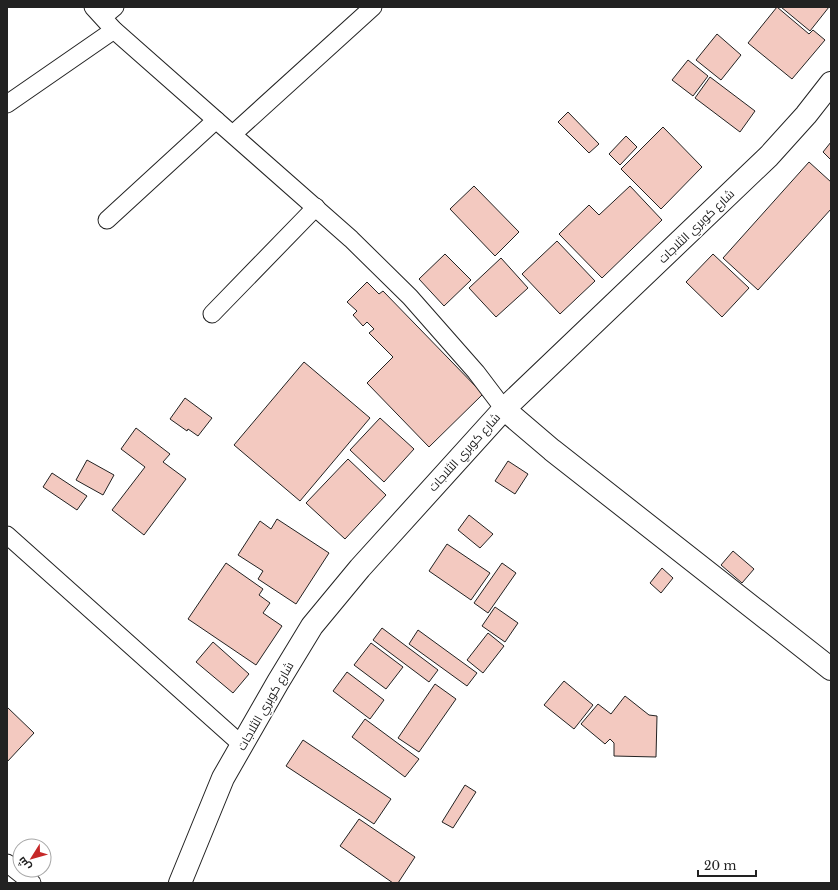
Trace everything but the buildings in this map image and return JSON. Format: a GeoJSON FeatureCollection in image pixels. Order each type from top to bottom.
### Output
{"type":"FeatureCollection","features":[{"type":"Feature","properties":{"kind":"main road","name":"شارع كوبري الثلاجات"},"geometry":{"type":"LineString","coordinates":[[180,883],[223,778],[312,626],[360,568],[504,408],[769,156],[806,115],[831,83]]}},
{"type":"Feature","properties":{"kind":"main road"},"geometry":{"type":"LineString","coordinates":[[504,408],[552,450],[831,669]]}},
{"type":"Feature","properties":{"kind":"street"},"geometry":{"type":"LineString","coordinates":[[233,134],[374,7]]}},
{"type":"Feature","properties":{"kind":"street"},"geometry":{"type":"LineString","coordinates":[[104,10],[114,30],[316,207],[410,297],[476,372],[504,408]]}},
{"type":"Feature","properties":{"kind":"street"},"geometry":{"type":"LineString","coordinates":[[7,104],[114,30]]}},
{"type":"Feature","properties":{"kind":"street"},"geometry":{"type":"LineString","coordinates":[[108,220],[216,120]]}},
{"type":"Feature","properties":{"kind":"street"},"geometry":{"type":"LineString","coordinates":[[212,314],[316,207]]}},
{"type":"Feature","properties":{"kind":"street"},"geometry":{"type":"LineString","coordinates":[[7,534],[242,745]]}},
{"type":"Feature","properties":{"kind":"street"},"geometry":{"type":"LineString","coordinates":[[7,863],[32,883]]}}]}
